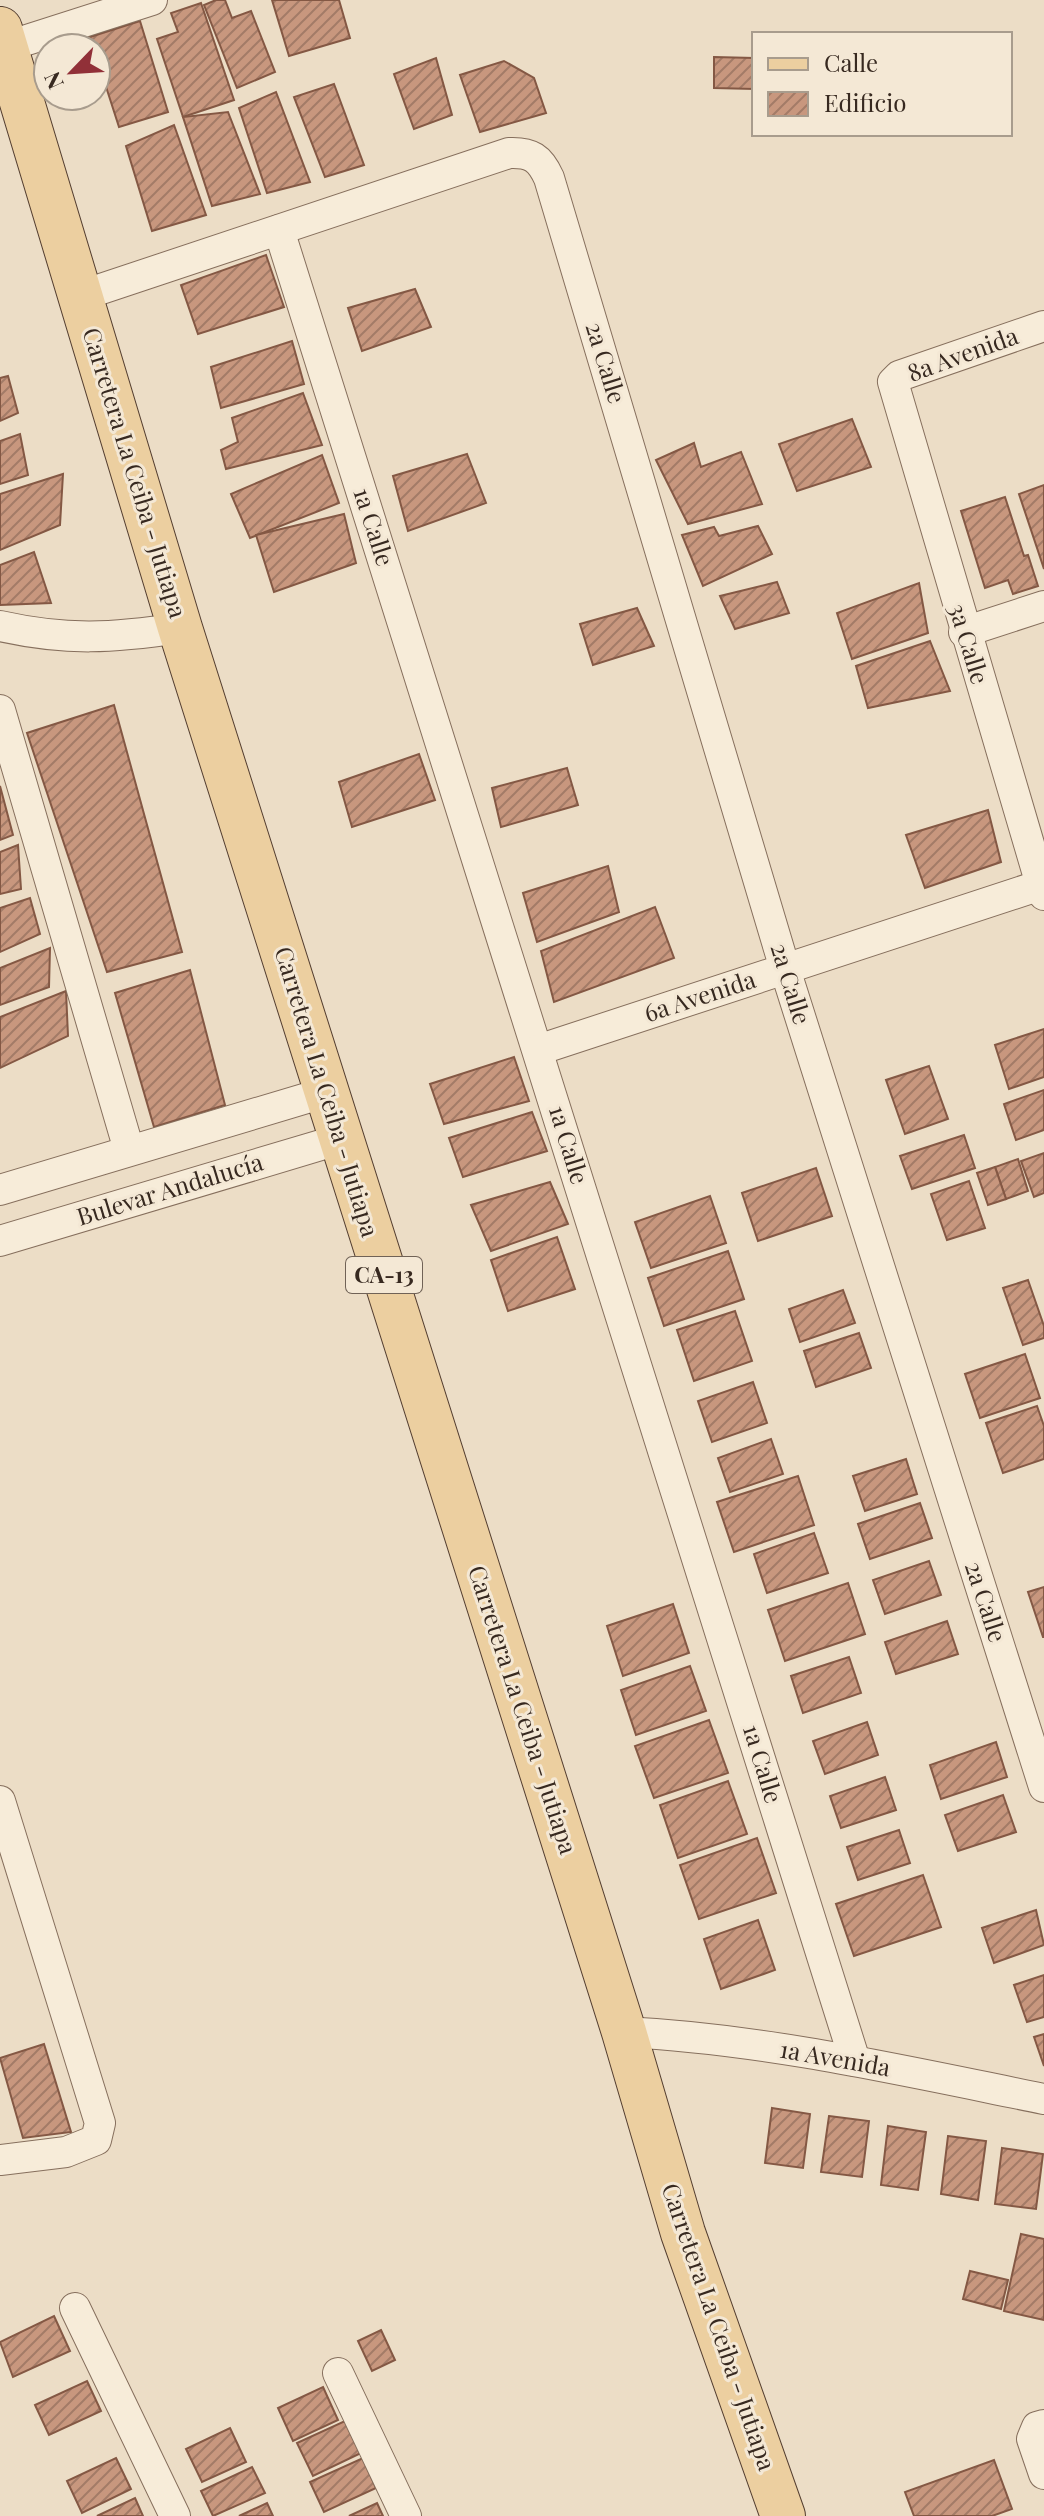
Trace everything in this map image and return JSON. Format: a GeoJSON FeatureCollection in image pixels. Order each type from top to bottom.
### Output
{"type":"FeatureCollection","features":[{"type":"Feature","properties":{"kind":"main road","name":"Carretera La Ceiba - Jutiapa"},"geometry":{"type":"LineString","coordinates":[[2,38],[180,628],[624,2032],[683,2233],[783,2516]]}},
{"type":"Feature","properties":{"kind":"street"},"geometry":{"type":"LineString","coordinates":[[2,38],[152,0]]}},
{"type":"Feature","properties":{"kind":"street","name":"2a Calle"},"geometry":{"type":"LineString","coordinates":[[279,230],[509,153],[527,152],[542,162],[785,969],[1044,1787]]}},
{"type":"Feature","properties":{"kind":"street"},"geometry":{"type":"LineString","coordinates":[[80,296],[279,230]]}},
{"type":"Feature","properties":{"kind":"street","name":"1a Calle"},"geometry":{"type":"LineString","coordinates":[[279,230],[855,2061]]}},
{"type":"Feature","properties":{"kind":"street","name":"8a Avenida"},"geometry":{"type":"LineString","coordinates":[[894,391],[893,382],[899,376],[1044,326]]}},
{"type":"Feature","properties":{"kind":"street","name":"3a Calle"},"geometry":{"type":"LineString","coordinates":[[894,391],[1043,888]]}},
{"type":"Feature","properties":{"kind":"street"},"geometry":{"type":"LineString","coordinates":[[964,632],[1044,606]]}},
{"type":"Feature","properties":{"kind":"street"},"geometry":{"type":"LineString","coordinates":[[0,626],[63,637],[115,638],[180,628]]}},
{"type":"Feature","properties":{"kind":"street"},"geometry":{"type":"LineString","coordinates":[[0,710],[129,1150]]}},
{"type":"Feature","properties":{"kind":"street","name":"6a Avenida"},"geometry":{"type":"LineString","coordinates":[[538,1050],[1043,888]]}},
{"type":"Feature","properties":{"kind":"street","name":"Bulevar Andalucía"},"geometry":{"type":"LineString","coordinates":[[0,1190],[327,1092]]}},
{"type":"Feature","properties":{"kind":"street","name":"Bulevar Andalucía"},"geometry":{"type":"LineString","coordinates":[[0,1241],[341,1139]]}},
{"type":"Feature","properties":{"kind":"street"},"geometry":{"type":"LineString","coordinates":[[0,1801],[100,2123],[96,2140],[82,2149],[0,2160]]}},
{"type":"Feature","properties":{"kind":"street","name":"1a Avenida"},"geometry":{"type":"LineString","coordinates":[[624,2032],[697,2036],[855,2061],[1044,2099]]}},
{"type":"Feature","properties":{"kind":"street"},"geometry":{"type":"LineString","coordinates":[[75,2308],[175,2516]]}},
{"type":"Feature","properties":{"kind":"street"},"geometry":{"type":"LineString","coordinates":[[338,2373],[406,2516]]}},
{"type":"Feature","properties":{"kind":"street"},"geometry":{"type":"LineString","coordinates":[[1044,2425],[1037,2427],[1032,2439],[1044,2474]]}},
{"type":"Feature","properties":{"kind":"building"},"geometry":{"type":"Polygon","coordinates":[[[225,0],[232,18],[251,11],[275,72],[237,88],[204,5],[225,0]]]}},
{"type":"Feature","properties":{"kind":"building"},"geometry":{"type":"Polygon","coordinates":[[[272,0],[339,0],[350,38],[289,56],[272,0]]]}},
{"type":"Feature","properties":{"kind":"building"},"geometry":{"type":"Polygon","coordinates":[[[201,3],[234,100],[183,117],[157,39],[178,32],[171,13],[201,3]]]}},
{"type":"Feature","properties":{"kind":"building"},"geometry":{"type":"Polygon","coordinates":[[[140,21],[168,112],[119,127],[112,105],[112,32],[106,32],[140,21]]]}},
{"type":"Feature","properties":{"kind":"building"},"geometry":{"type":"Polygon","coordinates":[[[714,57],[752,58],[752,89],[714,88],[714,57]]]}},
{"type":"Feature","properties":{"kind":"building"},"geometry":{"type":"Polygon","coordinates":[[[436,58],[452,115],[414,129],[394,74],[436,58]]]}},
{"type":"Feature","properties":{"kind":"building"},"geometry":{"type":"Polygon","coordinates":[[[504,61],[534,78],[546,113],[480,132],[460,75],[504,61]]]}},
{"type":"Feature","properties":{"kind":"building"},"geometry":{"type":"Polygon","coordinates":[[[334,84],[364,165],[325,177],[294,97],[334,84]]]}},
{"type":"Feature","properties":{"kind":"building"},"geometry":{"type":"Polygon","coordinates":[[[276,92],[310,182],[267,193],[239,108],[276,92]]]}},
{"type":"Feature","properties":{"kind":"building"},"geometry":{"type":"Polygon","coordinates":[[[228,112],[260,194],[212,206],[183,117],[228,112]]]}},
{"type":"Feature","properties":{"kind":"building"},"geometry":{"type":"Polygon","coordinates":[[[174,125],[206,215],[152,231],[126,146],[174,125]]]}},
{"type":"Feature","properties":{"kind":"building"},"geometry":{"type":"Polygon","coordinates":[[[266,255],[284,307],[198,334],[181,285],[266,255]]]}},
{"type":"Feature","properties":{"kind":"building"},"geometry":{"type":"Polygon","coordinates":[[[415,289],[431,327],[362,351],[348,308],[415,289]]]}},
{"type":"Feature","properties":{"kind":"building"},"geometry":{"type":"Polygon","coordinates":[[[292,341],[304,384],[221,408],[211,367],[292,341]]]}},
{"type":"Feature","properties":{"kind":"building"},"geometry":{"type":"Polygon","coordinates":[[[8,376],[18,413],[0,421],[0,378],[8,376]]]}},
{"type":"Feature","properties":{"kind":"building"},"geometry":{"type":"Polygon","coordinates":[[[303,393],[322,445],[226,469],[221,450],[238,442],[232,418],[303,393]]]}},
{"type":"Feature","properties":{"kind":"building"},"geometry":{"type":"Polygon","coordinates":[[[852,419],[871,467],[797,491],[779,444],[852,419]]]}},
{"type":"Feature","properties":{"kind":"building"},"geometry":{"type":"Polygon","coordinates":[[[20,434],[28,475],[0,484],[0,441],[20,434]]]}},
{"type":"Feature","properties":{"kind":"building"},"geometry":{"type":"Polygon","coordinates":[[[694,443],[701,467],[741,452],[762,504],[688,524],[656,460],[694,443]]]}},
{"type":"Feature","properties":{"kind":"building"},"geometry":{"type":"Polygon","coordinates":[[[467,454],[486,503],[408,531],[393,476],[467,454]]]}},
{"type":"Feature","properties":{"kind":"building"},"geometry":{"type":"Polygon","coordinates":[[[322,455],[339,503],[250,538],[231,494],[322,455]]]}},
{"type":"Feature","properties":{"kind":"building"},"geometry":{"type":"Polygon","coordinates":[[[63,474],[60,525],[0,550],[0,494],[63,474]]]}},
{"type":"Feature","properties":{"kind":"building"},"geometry":{"type":"Polygon","coordinates":[[[1044,485],[1044,569],[1019,494],[1044,485]]]}},
{"type":"Feature","properties":{"kind":"building"},"geometry":{"type":"Polygon","coordinates":[[[1005,497],[1024,556],[1028,555],[1038,586],[1013,594],[1008,580],[985,588],[961,511],[1005,497]]]}},
{"type":"Feature","properties":{"kind":"building"},"geometry":{"type":"Polygon","coordinates":[[[344,514],[356,563],[274,592],[256,535],[344,514]]]}},
{"type":"Feature","properties":{"kind":"building"},"geometry":{"type":"Polygon","coordinates":[[[758,526],[772,554],[703,586],[682,535],[714,527],[719,536],[758,526]]]}},
{"type":"Feature","properties":{"kind":"building"},"geometry":{"type":"Polygon","coordinates":[[[34,552],[51,603],[0,605],[0,565],[34,552]]]}},
{"type":"Feature","properties":{"kind":"building"},"geometry":{"type":"Polygon","coordinates":[[[777,582],[789,613],[735,629],[720,596],[777,582]]]}},
{"type":"Feature","properties":{"kind":"building"},"geometry":{"type":"Polygon","coordinates":[[[919,583],[928,633],[852,659],[837,613],[919,583]]]}},
{"type":"Feature","properties":{"kind":"building"},"geometry":{"type":"Polygon","coordinates":[[[637,608],[654,646],[593,665],[580,624],[637,608]]]}},
{"type":"Feature","properties":{"kind":"building"},"geometry":{"type":"Polygon","coordinates":[[[930,641],[950,691],[868,708],[856,666],[930,641]]]}},
{"type":"Feature","properties":{"kind":"building"},"geometry":{"type":"Polygon","coordinates":[[[114,705],[182,952],[107,972],[27,733],[114,705]]]}},
{"type":"Feature","properties":{"kind":"building"},"geometry":{"type":"Polygon","coordinates":[[[419,754],[435,800],[352,827],[339,782],[419,754]]]}},
{"type":"Feature","properties":{"kind":"building"},"geometry":{"type":"Polygon","coordinates":[[[567,768],[578,805],[501,827],[492,788],[567,768]]]}},
{"type":"Feature","properties":{"kind":"building"},"geometry":{"type":"Polygon","coordinates":[[[0,786],[13,835],[0,840],[0,786]]]}},
{"type":"Feature","properties":{"kind":"building"},"geometry":{"type":"Polygon","coordinates":[[[988,810],[1001,862],[925,888],[906,835],[988,810]]]}},
{"type":"Feature","properties":{"kind":"building"},"geometry":{"type":"Polygon","coordinates":[[[18,845],[21,889],[0,894],[0,852],[18,845]]]}},
{"type":"Feature","properties":{"kind":"building"},"geometry":{"type":"Polygon","coordinates":[[[608,866],[619,912],[537,942],[523,893],[608,866]]]}},
{"type":"Feature","properties":{"kind":"building"},"geometry":{"type":"Polygon","coordinates":[[[30,898],[40,934],[0,952],[0,908],[30,898]]]}},
{"type":"Feature","properties":{"kind":"building"},"geometry":{"type":"Polygon","coordinates":[[[655,907],[674,958],[554,1002],[541,951],[655,907]]]}},
{"type":"Feature","properties":{"kind":"building"},"geometry":{"type":"Polygon","coordinates":[[[50,948],[49,987],[0,1005],[0,968],[50,948]]]}},
{"type":"Feature","properties":{"kind":"building"},"geometry":{"type":"Polygon","coordinates":[[[190,970],[225,1105],[154,1127],[115,993],[190,970]]]}},
{"type":"Feature","properties":{"kind":"building"},"geometry":{"type":"Polygon","coordinates":[[[66,991],[68,1036],[0,1068],[0,1017],[66,991]]]}},
{"type":"Feature","properties":{"kind":"building"},"geometry":{"type":"Polygon","coordinates":[[[1044,1029],[1044,1077],[1009,1089],[995,1045],[1044,1029]]]}},
{"type":"Feature","properties":{"kind":"building"},"geometry":{"type":"Polygon","coordinates":[[[514,1057],[529,1101],[444,1124],[430,1084],[514,1057]]]}},
{"type":"Feature","properties":{"kind":"building"},"geometry":{"type":"Polygon","coordinates":[[[929,1066],[948,1119],[905,1134],[886,1080],[929,1066]]]}},
{"type":"Feature","properties":{"kind":"building"},"geometry":{"type":"Polygon","coordinates":[[[1044,1090],[1044,1130],[1016,1140],[1004,1104],[1044,1090]]]}},
{"type":"Feature","properties":{"kind":"building"},"geometry":{"type":"Polygon","coordinates":[[[532,1112],[547,1151],[463,1177],[449,1138],[532,1112]]]}},
{"type":"Feature","properties":{"kind":"building"},"geometry":{"type":"Polygon","coordinates":[[[964,1135],[975,1168],[912,1189],[900,1156],[964,1135]]]}},
{"type":"Feature","properties":{"kind":"building"},"geometry":{"type":"Polygon","coordinates":[[[1044,1153],[1044,1193],[1034,1197],[1021,1161],[1044,1153]]]}},
{"type":"Feature","properties":{"kind":"building"},"geometry":{"type":"Polygon","coordinates":[[[1018,1159],[1028,1191],[1006,1199],[995,1167],[1018,1159]]]}},
{"type":"Feature","properties":{"kind":"building"},"geometry":{"type":"Polygon","coordinates":[[[995,1167],[1006,1199],[988,1205],[977,1173],[995,1167]]]}},
{"type":"Feature","properties":{"kind":"building"},"geometry":{"type":"Polygon","coordinates":[[[816,1168],[832,1216],[758,1241],[742,1193],[816,1168]]]}},
{"type":"Feature","properties":{"kind":"building"},"geometry":{"type":"Polygon","coordinates":[[[969,1181],[985,1228],[947,1240],[931,1194],[969,1181]]]}},
{"type":"Feature","properties":{"kind":"building"},"geometry":{"type":"Polygon","coordinates":[[[550,1182],[568,1224],[491,1251],[471,1205],[550,1182]]]}},
{"type":"Feature","properties":{"kind":"building"},"geometry":{"type":"Polygon","coordinates":[[[710,1196],[726,1243],[651,1268],[635,1222],[710,1196]]]}},
{"type":"Feature","properties":{"kind":"building"},"geometry":{"type":"Polygon","coordinates":[[[557,1237],[575,1289],[508,1311],[491,1260],[557,1237]]]}},
{"type":"Feature","properties":{"kind":"building"},"geometry":{"type":"Polygon","coordinates":[[[728,1251],[744,1299],[664,1326],[648,1278],[728,1251]]]}},
{"type":"Feature","properties":{"kind":"building"},"geometry":{"type":"Polygon","coordinates":[[[1028,1280],[1044,1326],[1044,1338],[1023,1345],[1003,1288],[1028,1280]]]}},
{"type":"Feature","properties":{"kind":"building"},"geometry":{"type":"Polygon","coordinates":[[[843,1290],[855,1323],[800,1342],[789,1309],[843,1290]]]}},
{"type":"Feature","properties":{"kind":"building"},"geometry":{"type":"Polygon","coordinates":[[[735,1311],[752,1361],[694,1381],[677,1330],[735,1311]]]}},
{"type":"Feature","properties":{"kind":"building"},"geometry":{"type":"Polygon","coordinates":[[[859,1333],[871,1368],[816,1387],[804,1351],[859,1333]]]}},
{"type":"Feature","properties":{"kind":"building"},"geometry":{"type":"Polygon","coordinates":[[[1025,1354],[1040,1398],[980,1418],[965,1374],[1025,1354]]]}},
{"type":"Feature","properties":{"kind":"building"},"geometry":{"type":"Polygon","coordinates":[[[753,1382],[767,1423],[712,1442],[698,1401],[753,1382]]]}},
{"type":"Feature","properties":{"kind":"building"},"geometry":{"type":"Polygon","coordinates":[[[1037,1406],[1044,1426],[1044,1459],[1003,1473],[986,1423],[1037,1406]]]}},
{"type":"Feature","properties":{"kind":"building"},"geometry":{"type":"Polygon","coordinates":[[[771,1439],[783,1474],[730,1492],[718,1458],[771,1439]]]}},
{"type":"Feature","properties":{"kind":"building"},"geometry":{"type":"Polygon","coordinates":[[[906,1459],[917,1494],[865,1511],[853,1476],[906,1459]]]}},
{"type":"Feature","properties":{"kind":"building"},"geometry":{"type":"Polygon","coordinates":[[[798,1476],[814,1525],[734,1552],[717,1502],[798,1476]]]}},
{"type":"Feature","properties":{"kind":"building"},"geometry":{"type":"Polygon","coordinates":[[[920,1503],[932,1538],[870,1559],[858,1524],[920,1503]]]}},
{"type":"Feature","properties":{"kind":"building"},"geometry":{"type":"Polygon","coordinates":[[[814,1533],[828,1573],[767,1593],[754,1554],[814,1533]]]}},
{"type":"Feature","properties":{"kind":"building"},"geometry":{"type":"Polygon","coordinates":[[[929,1561],[941,1595],[885,1614],[873,1580],[929,1561]]]}},
{"type":"Feature","properties":{"kind":"building"},"geometry":{"type":"Polygon","coordinates":[[[848,1583],[865,1634],[785,1661],[768,1610],[848,1583]]]}},
{"type":"Feature","properties":{"kind":"building"},"geometry":{"type":"Polygon","coordinates":[[[1044,1587],[1044,1637],[1043,1637],[1028,1592],[1044,1587]]]}},
{"type":"Feature","properties":{"kind":"building"},"geometry":{"type":"Polygon","coordinates":[[[673,1604],[689,1653],[623,1676],[607,1626],[673,1604]]]}},
{"type":"Feature","properties":{"kind":"building"},"geometry":{"type":"Polygon","coordinates":[[[947,1621],[958,1654],[896,1674],[885,1642],[947,1621]]]}},
{"type":"Feature","properties":{"kind":"building"},"geometry":{"type":"Polygon","coordinates":[[[849,1657],[861,1693],[803,1713],[791,1676],[849,1657]]]}},
{"type":"Feature","properties":{"kind":"building"},"geometry":{"type":"Polygon","coordinates":[[[690,1666],[706,1711],[636,1735],[621,1690],[690,1666]]]}},
{"type":"Feature","properties":{"kind":"building"},"geometry":{"type":"Polygon","coordinates":[[[709,1720],[728,1773],[654,1798],[635,1746],[709,1720]]]}},
{"type":"Feature","properties":{"kind":"building"},"geometry":{"type":"Polygon","coordinates":[[[867,1722],[878,1755],[825,1774],[813,1741],[867,1722]]]}},
{"type":"Feature","properties":{"kind":"building"},"geometry":{"type":"Polygon","coordinates":[[[996,1742],[1007,1777],[941,1799],[930,1765],[996,1742]]]}},
{"type":"Feature","properties":{"kind":"building"},"geometry":{"type":"Polygon","coordinates":[[[885,1777],[896,1810],[841,1828],[830,1796],[885,1777]]]}},
{"type":"Feature","properties":{"kind":"building"},"geometry":{"type":"Polygon","coordinates":[[[728,1781],[747,1834],[678,1858],[660,1805],[728,1781]]]}},
{"type":"Feature","properties":{"kind":"building"},"geometry":{"type":"Polygon","coordinates":[[[1003,1795],[1016,1832],[958,1851],[945,1815],[1003,1795]]]}},
{"type":"Feature","properties":{"kind":"building"},"geometry":{"type":"Polygon","coordinates":[[[899,1830],[910,1863],[858,1880],[847,1847],[899,1830]]]}},
{"type":"Feature","properties":{"kind":"building"},"geometry":{"type":"Polygon","coordinates":[[[757,1838],[776,1893],[699,1919],[680,1865],[757,1838]]]}},
{"type":"Feature","properties":{"kind":"building"},"geometry":{"type":"Polygon","coordinates":[[[923,1875],[941,1927],[854,1956],[836,1904],[923,1875]]]}},
{"type":"Feature","properties":{"kind":"building"},"geometry":{"type":"Polygon","coordinates":[[[1036,1910],[1044,1945],[994,1963],[982,1928],[1036,1910]]]}},
{"type":"Feature","properties":{"kind":"building"},"geometry":{"type":"Polygon","coordinates":[[[758,1920],[775,1970],[721,1989],[704,1939],[758,1920]]]}},
{"type":"Feature","properties":{"kind":"building"},"geometry":{"type":"Polygon","coordinates":[[[1044,1975],[1044,2017],[1027,2022],[1014,1985],[1044,1975]]]}},
{"type":"Feature","properties":{"kind":"building"},"geometry":{"type":"Polygon","coordinates":[[[1044,2034],[1044,2066],[1034,2037],[1044,2034]]]}},
{"type":"Feature","properties":{"kind":"building"},"geometry":{"type":"Polygon","coordinates":[[[44,2044],[71,2132],[23,2138],[0,2058],[44,2044]]]}},
{"type":"Feature","properties":{"kind":"building"},"geometry":{"type":"Polygon","coordinates":[[[772,2108],[810,2114],[803,2168],[765,2163],[772,2108]]]}},
{"type":"Feature","properties":{"kind":"building"},"geometry":{"type":"Polygon","coordinates":[[[829,2116],[869,2121],[862,2177],[821,2172],[829,2116]]]}},
{"type":"Feature","properties":{"kind":"building"},"geometry":{"type":"Polygon","coordinates":[[[888,2126],[926,2132],[918,2190],[881,2185],[888,2126]]]}},
{"type":"Feature","properties":{"kind":"building"},"geometry":{"type":"Polygon","coordinates":[[[948,2136],[986,2141],[978,2200],[941,2194],[948,2136]]]}},
{"type":"Feature","properties":{"kind":"building"},"geometry":{"type":"Polygon","coordinates":[[[1002,2148],[1043,2154],[1036,2209],[995,2204],[1002,2148]]]}},
{"type":"Feature","properties":{"kind":"building"},"geometry":{"type":"Polygon","coordinates":[[[1021,2234],[1044,2239],[1044,2320],[1004,2311],[1021,2234]]]}},
{"type":"Feature","properties":{"kind":"building"},"geometry":{"type":"Polygon","coordinates":[[[970,2271],[1008,2280],[1001,2309],[963,2299],[970,2271]]]}},
{"type":"Feature","properties":{"kind":"building"},"geometry":{"type":"Polygon","coordinates":[[[54,2316],[70,2351],[13,2377],[0,2342],[54,2316]]]}},
{"type":"Feature","properties":{"kind":"building"},"geometry":{"type":"Polygon","coordinates":[[[381,2330],[395,2360],[372,2371],[358,2341],[381,2330]]]}},
{"type":"Feature","properties":{"kind":"building"},"geometry":{"type":"Polygon","coordinates":[[[87,2381],[101,2411],[49,2435],[35,2405],[87,2381]]]}},
{"type":"Feature","properties":{"kind":"building"},"geometry":{"type":"Polygon","coordinates":[[[323,2387],[338,2420],[293,2441],[278,2408],[323,2387]]]}},
{"type":"Feature","properties":{"kind":"building"},"geometry":{"type":"Polygon","coordinates":[[[345,2421],[361,2453],[313,2476],[297,2443],[345,2421]]]}},
{"type":"Feature","properties":{"kind":"building"},"geometry":{"type":"Polygon","coordinates":[[[230,2428],[246,2462],[202,2482],[186,2449],[230,2428]]]}},
{"type":"Feature","properties":{"kind":"building"},"geometry":{"type":"Polygon","coordinates":[[[116,2458],[131,2489],[82,2513],[67,2481],[116,2458]]]}},
{"type":"Feature","properties":{"kind":"building"},"geometry":{"type":"Polygon","coordinates":[[[363,2458],[376,2488],[324,2512],[310,2482],[363,2458]]]}},
{"type":"Feature","properties":{"kind":"building"},"geometry":{"type":"Polygon","coordinates":[[[994,2460],[1012,2509],[992,2516],[914,2516],[905,2492],[994,2460]]]}},
{"type":"Feature","properties":{"kind":"building"},"geometry":{"type":"Polygon","coordinates":[[[252,2467],[265,2493],[213,2516],[201,2491],[252,2467]]]}},
{"type":"Feature","properties":{"kind":"building"},"geometry":{"type":"Polygon","coordinates":[[[135,2498],[143,2516],[97,2516],[135,2498]]]}},
{"type":"Feature","properties":{"kind":"building"},"geometry":{"type":"Polygon","coordinates":[[[267,2503],[273,2516],[239,2516],[267,2503]]]}},
{"type":"Feature","properties":{"kind":"building"},"geometry":{"type":"Polygon","coordinates":[[[377,2503],[383,2516],[349,2516],[377,2503]]]}}]}
